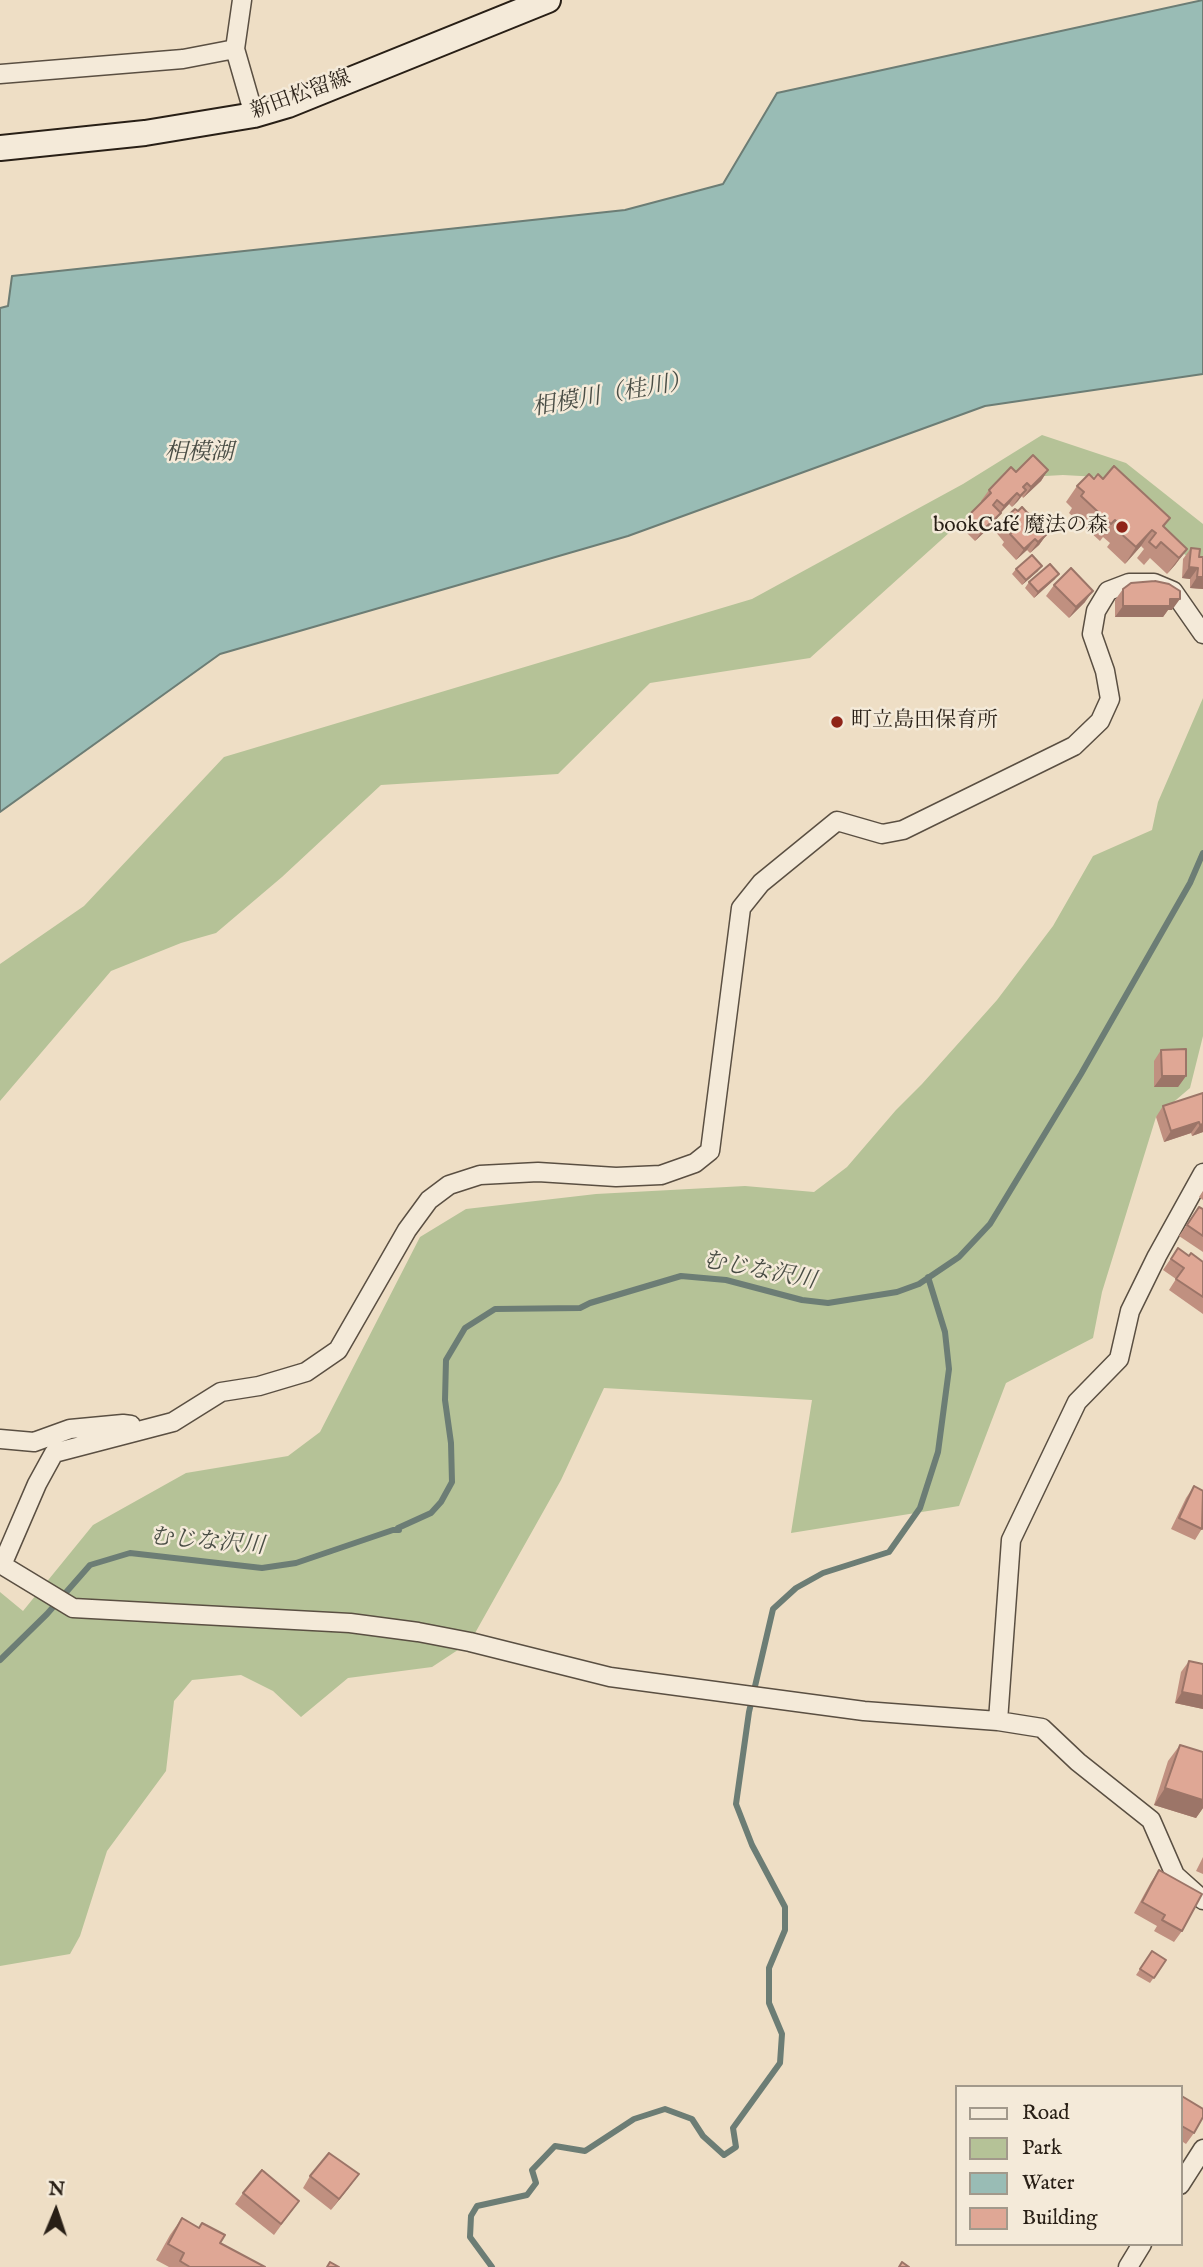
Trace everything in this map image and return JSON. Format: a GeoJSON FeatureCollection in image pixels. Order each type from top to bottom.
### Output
{"type":"FeatureCollection","features":[{"type":"Feature","properties":{"kind":"main road","name":"新田松留線"},"geometry":{"type":"LineString","coordinates":[[0,148],[145,133],[254,115],[289,105],[548,0]]}},
{"type":"Feature","properties":{"kind":"street"},"geometry":{"type":"LineString","coordinates":[[242,0],[236,49],[254,115]]}},
{"type":"Feature","properties":{"kind":"street"},"geometry":{"type":"LineString","coordinates":[[0,74],[183,59],[236,49]]}},
{"type":"Feature","properties":{"kind":"street"},"geometry":{"type":"LineString","coordinates":[[1203,634],[1173,591],[1154,583],[1129,583],[1108,591],[1096,611],[1092,634],[1111,699],[1100,721],[1074,746],[902,830],[881,835],[837,821],[761,883],[741,908],[710,1150],[695,1163],[661,1175],[616,1177],[515,1173],[481,1175],[449,1185],[429,1200],[407,1230],[338,1350],[306,1372],[259,1386],[221,1392],[173,1422],[54,1453],[37,1484],[2,1565],[73,1608],[350,1623],[457,1640],[610,1677],[864,1711],[998,1721],[1041,1728],[1078,1762],[1151,1820],[1175,1875],[1203,1900]]}},
{"type":"Feature","properties":{"kind":"street"},"geometry":{"type":"LineString","coordinates":[[998,1721],[1011,1540],[1077,1402],[1119,1359],[1130,1311],[1203,1173]]}},
{"type":"Feature","properties":{"kind":"street"},"geometry":{"type":"LineString","coordinates":[[0,1439],[34,1442],[70,1429],[123,1424],[144,1428]]}},
{"type":"Feature","properties":{"kind":"street"},"geometry":{"type":"LineString","coordinates":[[1182,2182],[1203,2149]]}},
{"type":"Feature","properties":{"kind":"street"},"geometry":{"type":"LineString","coordinates":[[1128,2267],[1141,2246]]}},
{"type":"Feature","properties":{"kind":"green space"},"geometry":{"type":"Polygon","coordinates":[[[1042,435],[1126,463],[1203,524],[1203,582],[1192,561],[1099,477],[1063,475],[1010,478],[810,658],[650,683],[558,774],[381,785],[282,877],[216,933],[181,943],[111,971],[0,1101],[0,964],[84,906],[224,757],[752,599],[963,484],[1042,435]]]}},
{"type":"Feature","properties":{"kind":"green space"},"geometry":{"type":"Polygon","coordinates":[[[1203,698],[1203,1036],[1190,1088],[1156,1117],[1102,1292],[1093,1338],[1006,1383],[959,1506],[791,1533],[812,1400],[604,1388],[561,1480],[470,1642],[432,1667],[348,1678],[301,1717],[273,1691],[241,1675],[192,1680],[174,1701],[166,1771],[107,1851],[80,1936],[70,1954],[0,1966],[0,1592],[23,1611],[93,1525],[186,1473],[288,1456],[320,1432],[420,1237],[466,1209],[596,1194],[745,1186],[814,1192],[847,1167],[997,1000],[1053,926],[1093,856],[1152,830],[1158,802],[1203,698]]]}},
{"type":"Feature","properties":{"kind":"water","name":"相模湖"},"geometry":{"type":"Polygon","coordinates":[[[1203,0],[1203,374],[985,406],[628,536],[220,654],[0,812],[0,308],[8,306],[12,276],[625,210],[723,184],[777,93],[1203,0]]]}},
{"type":"Feature","properties":{"kind":"building"},"geometry":{"type":"Polygon","coordinates":[[[1033,455],[1048,470],[1031,487],[1027,483],[1023,487],[1026,490],[1020,496],[1017,493],[1004,506],[997,500],[993,505],[1001,513],[983,530],[968,516],[991,493],[989,490],[1011,467],[1016,472],[1033,455]]]}},
{"type":"Feature","properties":{"kind":"building"},"geometry":{"type":"Polygon","coordinates":[[[1114,466],[1170,518],[1163,526],[1187,549],[1179,558],[1161,542],[1156,548],[1149,542],[1156,533],[1152,530],[1136,547],[1118,531],[1122,527],[1115,520],[1111,524],[1081,496],[1084,492],[1077,486],[1089,474],[1094,479],[1098,474],[1103,479],[1114,466]]]}},
{"type":"Feature","properties":{"kind":"building"},"geometry":{"type":"Polygon","coordinates":[[[1022,507],[1047,534],[1038,542],[1035,539],[1024,549],[1010,534],[1013,531],[1003,520],[1015,509],[1018,511],[1022,507]]]}},
{"type":"Feature","properties":{"kind":"building"},"geometry":{"type":"Polygon","coordinates":[[[1191,548],[1200,549],[1199,557],[1203,557],[1203,577],[1197,577],[1198,568],[1189,567],[1191,548]]]}},
{"type":"Feature","properties":{"kind":"building"},"geometry":{"type":"Polygon","coordinates":[[[1032,555],[1042,566],[1026,580],[1016,569],[1032,555]]]}},
{"type":"Feature","properties":{"kind":"building"},"geometry":{"type":"Polygon","coordinates":[[[1050,564],[1059,574],[1038,592],[1029,582],[1050,564]]]}},
{"type":"Feature","properties":{"kind":"building"},"geometry":{"type":"Polygon","coordinates":[[[1071,568],[1093,591],[1076,607],[1054,585],[1071,568]]]}},
{"type":"Feature","properties":{"kind":"building"},"geometry":{"type":"Polygon","coordinates":[[[1155,581],[1169,584],[1180,591],[1180,599],[1170,599],[1170,606],[1123,606],[1123,589],[1131,583],[1155,581]]]}},
{"type":"Feature","properties":{"kind":"building"},"geometry":{"type":"Polygon","coordinates":[[[1186,1049],[1186,1076],[1162,1076],[1161,1050],[1186,1049]]]}},
{"type":"Feature","properties":{"kind":"building"},"geometry":{"type":"Polygon","coordinates":[[[1203,1093],[1203,1124],[1200,1125],[1199,1122],[1171,1131],[1163,1106],[1203,1093]]]}},
{"type":"Feature","properties":{"kind":"building"},"geometry":{"type":"Polygon","coordinates":[[[1199,1207],[1203,1209],[1203,1236],[1187,1225],[1199,1207]]]}},
{"type":"Feature","properties":{"kind":"building"},"geometry":{"type":"Polygon","coordinates":[[[1178,1248],[1203,1262],[1203,1297],[1176,1279],[1184,1268],[1171,1259],[1178,1248]]]}},
{"type":"Feature","properties":{"kind":"building"},"geometry":{"type":"Polygon","coordinates":[[[1194,1486],[1203,1491],[1202,1529],[1179,1518],[1194,1486]]]}},
{"type":"Feature","properties":{"kind":"building"},"geometry":{"type":"Polygon","coordinates":[[[1189,1661],[1203,1664],[1203,1696],[1182,1692],[1189,1661]]]}},
{"type":"Feature","properties":{"kind":"building"},"geometry":{"type":"Polygon","coordinates":[[[1180,1745],[1203,1752],[1203,1800],[1165,1788],[1180,1745]]]}},
{"type":"Feature","properties":{"kind":"building"},"geometry":{"type":"Polygon","coordinates":[[[1159,1870],[1202,1894],[1182,1931],[1162,1920],[1165,1915],[1142,1902],[1159,1870]]]}},
{"type":"Feature","properties":{"kind":"building"},"geometry":{"type":"Polygon","coordinates":[[[1152,1951],[1166,1960],[1154,1978],[1140,1969],[1152,1951]]]}},
{"type":"Feature","properties":{"kind":"building"},"geometry":{"type":"Polygon","coordinates":[[[1182,2096],[1203,2109],[1203,2117],[1194,2133],[1182,2126],[1182,2096]]]}},
{"type":"Feature","properties":{"kind":"building"},"geometry":{"type":"Polygon","coordinates":[[[329,2153],[359,2174],[339,2199],[310,2176],[329,2153]]]}},
{"type":"Feature","properties":{"kind":"building"},"geometry":{"type":"Polygon","coordinates":[[[262,2170],[299,2201],[281,2224],[243,2193],[262,2170]]]}},
{"type":"Feature","properties":{"kind":"building"},"geometry":{"type":"Polygon","coordinates":[[[182,2218],[199,2228],[202,2223],[225,2235],[220,2243],[265,2267],[190,2267],[180,2261],[184,2253],[168,2244],[182,2218]]]}},
{"type":"Feature","properties":{"kind":"waterway","name":"むじな沢川"},"geometry":{"type":"LineString","coordinates":[[0,1660],[47,1614],[90,1565],[130,1553],[262,1568],[296,1563],[399,1530],[398,1528],[431,1513],[441,1502],[452,1482],[451,1443],[445,1400],[446,1360],[465,1328],[495,1309],[580,1308],[681,1276],[726,1280],[802,1300],[828,1303],[897,1292],[919,1284],[959,1257],[990,1224],[1081,1074],[1190,883],[1203,853]]}},
{"type":"Feature","properties":{"kind":"waterway"},"geometry":{"type":"LineString","coordinates":[[492,2267],[470,2237],[471,2216],[477,2206],[527,2195],[536,2183],[532,2170],[555,2146],[585,2151],[634,2119],[665,2109],[692,2119],[703,2136],[724,2155],[736,2147],[733,2128],[780,2063],[782,2034],[769,2003],[769,1968],[785,1930],[785,1907],[752,1845],[736,1804],[749,1712],[773,1609],[796,1588],[823,1573],[889,1552],[920,1508],[938,1452],[949,1369],[945,1332],[928,1277]]}},
{"type":"Feature","properties":{"kind":"place","name":"bookCafé 魔法の森"},"geometry":{"type":"Point","coordinates":[1122,527]}},
{"type":"Feature","properties":{"kind":"place","name":"町立島田保育所"},"geometry":{"type":"Point","coordinates":[837,722]}},
{"type":"Feature","properties":{"kind":"water label","name":"相模川（桂川）"},"geometry":{"type":"Point","coordinates":[612,396]}}]}
